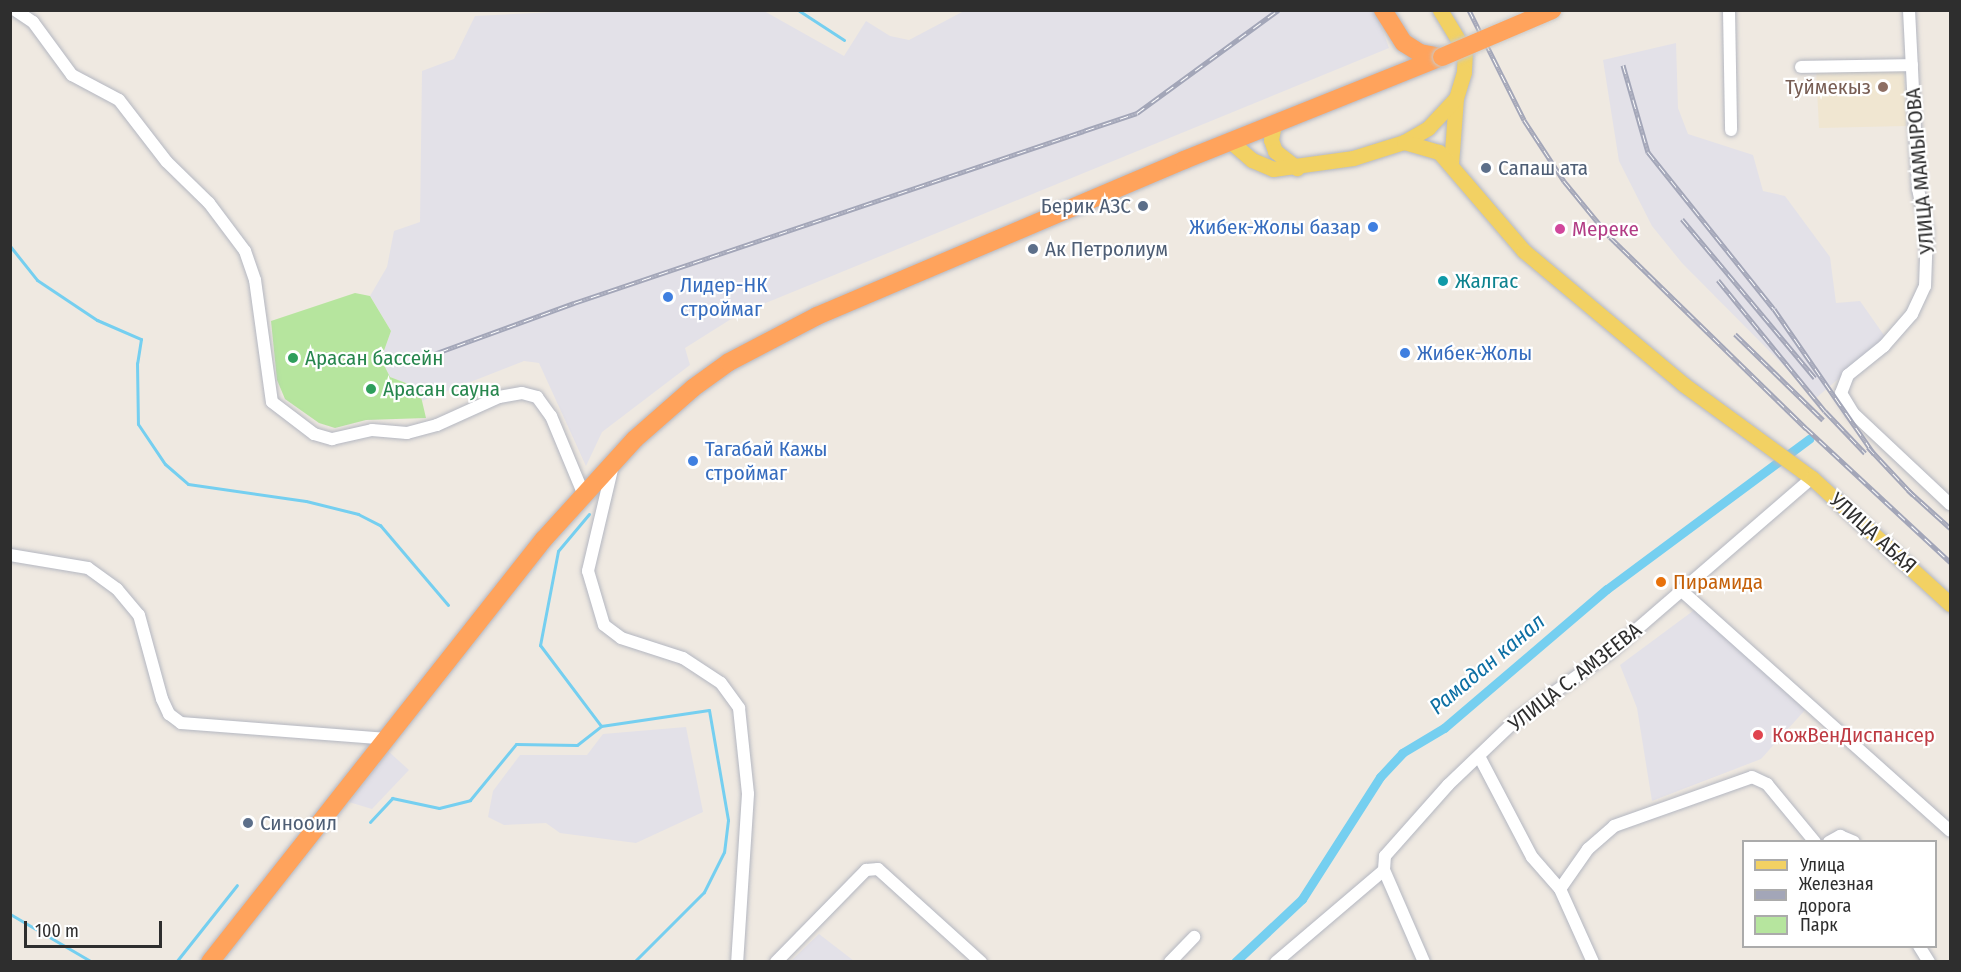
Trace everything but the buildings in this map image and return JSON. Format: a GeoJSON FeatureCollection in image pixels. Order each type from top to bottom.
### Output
{"type":"FeatureCollection","features":[{"type":"Feature","properties":{"kind":"highway"},"geometry":{"type":"LineString","coordinates":[[1383,10],[1404,43],[1415,51],[1441,57]]}},
{"type":"Feature","properties":{"kind":"highway"},"geometry":{"type":"LineString","coordinates":[[210,962],[387,739],[462,639],[583,493],[693,388],[771,338],[1230,141],[1552,10]]}},
{"type":"Feature","properties":{"kind":"main road"},"geometry":{"type":"LineString","coordinates":[[1440,10],[1465,51],[1464,72],[1456,98],[1451,165]]}},
{"type":"Feature","properties":{"kind":"main road"},"geometry":{"type":"LineString","coordinates":[[1230,141],[1264,166],[1297,168],[1353,158],[1404,142],[1428,128],[1456,98]]}},
{"type":"Feature","properties":{"kind":"main road"},"geometry":{"type":"LineString","coordinates":[[1274,124],[1271,140],[1275,151],[1297,168]]}},
{"type":"Feature","properties":{"kind":"main road","name":"УЛИЦА АБАЯ"},"geometry":{"type":"LineString","coordinates":[[1404,142],[1439,152],[1472,194],[1524,251],[1683,384],[1812,478],[1950,604]]}},
{"type":"Feature","properties":{"kind":"street"},"geometry":{"type":"LineString","coordinates":[[15,10],[33,22],[72,75],[118,100],[167,162],[209,203],[245,251],[255,280],[272,402],[314,434],[332,439],[372,430],[407,433],[437,425],[499,398],[522,393],[537,398],[551,416],[583,493]]}},
{"type":"Feature","properties":{"kind":"street"},"geometry":{"type":"LineString","coordinates":[[1729,10],[1731,130]]}},
{"type":"Feature","properties":{"kind":"street","name":"УЛИЦА МАМЫРОВА"},"geometry":{"type":"LineString","coordinates":[[1909,10],[1918,189],[1927,230],[1925,286],[1912,314],[1884,346],[1848,375],[1841,393],[1853,413],[1946,499]]}},
{"type":"Feature","properties":{"kind":"street"},"geometry":{"type":"LineString","coordinates":[[1801,67],[1912,65]]}},
{"type":"Feature","properties":{"kind":"street"},"geometry":{"type":"LineString","coordinates":[[614,462],[588,571],[604,626],[621,638],[683,658],[721,683],[739,708],[748,794],[737,962]]}},
{"type":"Feature","properties":{"kind":"street","name":"УЛИЦА С. АМЗЕЕВА"},"geometry":{"type":"LineString","coordinates":[[1276,962],[1384,870],[1385,856],[1448,785],[1480,758],[1516,719],[1608,654],[1683,592],[1812,478]]}},
{"type":"Feature","properties":{"kind":"street"},"geometry":{"type":"LineString","coordinates":[[1946,499],[1950,485]]}},
{"type":"Feature","properties":{"kind":"street"},"geometry":{"type":"LineString","coordinates":[[10,555],[88,568],[117,589],[139,615],[162,699],[169,714],[181,723],[387,739]]}},
{"type":"Feature","properties":{"kind":"street"},"geometry":{"type":"LineString","coordinates":[[1683,592],[1950,831]]}},
{"type":"Feature","properties":{"kind":"street"},"geometry":{"type":"LineString","coordinates":[[1480,758],[1532,857],[1560,889],[1593,962]]}},
{"type":"Feature","properties":{"kind":"street"},"geometry":{"type":"LineString","coordinates":[[1560,889],[1588,849],[1614,826],[1752,777],[1767,784],[1813,840]]}},
{"type":"Feature","properties":{"kind":"street"},"geometry":{"type":"LineString","coordinates":[[1833,840],[1840,836],[1849,840]]}},
{"type":"Feature","properties":{"kind":"street"},"geometry":{"type":"LineString","coordinates":[[776,962],[866,870],[878,869],[981,962]]}},
{"type":"Feature","properties":{"kind":"street"},"geometry":{"type":"LineString","coordinates":[[1384,870],[1425,962]]}},
{"type":"Feature","properties":{"kind":"street"},"geometry":{"type":"LineString","coordinates":[[1170,962],[1194,937]]}},
{"type":"Feature","properties":{"kind":"street"},"geometry":{"type":"LineString","coordinates":[[1920,948],[1929,962]]}},
{"type":"Feature","properties":{"kind":"shaded area"},"geometry":{"type":"Polygon","coordinates":[[[595,10],[764,11],[844,56],[866,21],[890,36],[909,40],[964,11],[1375,10],[1389,48],[739,314],[685,348],[690,365],[602,432],[586,466],[539,363],[524,361],[422,401],[419,388],[390,377],[381,359],[391,331],[370,296],[387,267],[394,231],[420,222],[422,71],[454,59],[475,16],[595,10]]]}},
{"type":"Feature","properties":{"kind":"shaded area"},"geometry":{"type":"Polygon","coordinates":[[[1676,43],[1678,108],[1688,134],[1753,155],[1763,191],[1785,196],[1830,257],[1836,303],[1860,301],[1886,338],[1816,398],[1682,263],[1652,226],[1619,161],[1603,60],[1676,43]]]}},
{"type":"Feature","properties":{"kind":"shaded area"},"geometry":{"type":"Polygon","coordinates":[[[1816,69],[1904,69],[1906,126],[1819,128],[1816,69]]]}},
{"type":"Feature","properties":{"kind":"shaded area","name":"КожВенДиспансер"},"geometry":{"type":"Polygon","coordinates":[[[1697,608],[1805,710],[1761,759],[1652,801],[1637,708],[1620,665],[1697,608]]]}},
{"type":"Feature","properties":{"kind":"shaded area"},"geometry":{"type":"Polygon","coordinates":[[[686,727],[703,812],[636,843],[560,833],[546,823],[504,825],[488,817],[493,791],[520,755],[587,755],[603,734],[686,727]]]}},
{"type":"Feature","properties":{"kind":"shaded area"},"geometry":{"type":"Polygon","coordinates":[[[388,751],[409,770],[372,809],[349,802],[388,751]]]}},
{"type":"Feature","properties":{"kind":"shaded area"},"geometry":{"type":"Polygon","coordinates":[[[819,934],[854,961],[791,961],[819,934]]]}},
{"type":"Feature","properties":{"kind":"green space","name":"Арасан сауна"},"geometry":{"type":"Polygon","coordinates":[[[355,293],[370,296],[391,331],[381,359],[390,377],[419,388],[426,418],[366,420],[335,428],[319,423],[285,399],[277,380],[271,321],[355,293]]]}},
{"type":"Feature","properties":{"kind":"waterway"},"geometry":{"type":"LineString","coordinates":[[798,10],[844,40]]}},
{"type":"Feature","properties":{"kind":"waterway"},"geometry":{"type":"LineString","coordinates":[[10,246],[37,280],[97,320],[141,339],[137,363],[138,424],[165,464],[188,484],[306,501],[358,514],[380,525],[448,605]]}},
{"type":"Feature","properties":{"kind":"waterway","name":"Рамадан канал"},"geometry":{"type":"LineString","coordinates":[[1235,962],[1302,899],[1380,777],[1402,753],[1444,728],[1607,589],[1809,439]]}},
{"type":"Feature","properties":{"kind":"waterway"},"geometry":{"type":"LineString","coordinates":[[589,514],[558,551],[540,645],[601,726]]}},
{"type":"Feature","properties":{"kind":"waterway"},"geometry":{"type":"LineString","coordinates":[[370,822],[392,798],[439,808],[470,800],[516,744],[577,745],[601,726],[709,710],[728,820],[724,852],[704,892],[634,962]]}},
{"type":"Feature","properties":{"kind":"waterway"},"geometry":{"type":"LineString","coordinates":[[176,962],[237,885]]}},
{"type":"Feature","properties":{"kind":"waterway"},"geometry":{"type":"LineString","coordinates":[[10,914],[92,962]]}},
{"type":"Feature","properties":{"kind":"railway"},"geometry":{"type":"LineString","coordinates":[[423,358],[574,303],[1137,113],[1278,10]]}},
{"type":"Feature","properties":{"kind":"railway"},"geometry":{"type":"LineString","coordinates":[[1469,10],[1524,120],[1564,181],[1610,237],[1806,428],[1950,562]]}},
{"type":"Feature","properties":{"kind":"railway"},"geometry":{"type":"LineString","coordinates":[[1623,65],[1648,152],[1774,309],[1874,454]]}},
{"type":"Feature","properties":{"kind":"railway"},"geometry":{"type":"LineString","coordinates":[[1682,219],[1815,378]]}},
{"type":"Feature","properties":{"kind":"railway"},"geometry":{"type":"LineString","coordinates":[[1718,280],[1825,411],[1865,453]]}},
{"type":"Feature","properties":{"kind":"railway"},"geometry":{"type":"LineString","coordinates":[[1735,334],[1823,420]]}},
{"type":"Feature","properties":{"kind":"railway"},"geometry":{"type":"LineString","coordinates":[[1868,447],[1913,495]]}},
{"type":"Feature","properties":{"kind":"railway"},"geometry":{"type":"LineString","coordinates":[[1908,490],[1950,528]]}},
{"type":"Feature","properties":{"kind":"place","name":"Туймекыз"},"geometry":{"type":"Point","coordinates":[1883,87]}},
{"type":"Feature","properties":{"kind":"place","name":"Сапаш ата"},"geometry":{"type":"Point","coordinates":[1486,168]}},
{"type":"Feature","properties":{"kind":"place","name":"Берик АЗС"},"geometry":{"type":"Point","coordinates":[1143,206]}},
{"type":"Feature","properties":{"kind":"place","name":"Жибек-Жолы базар"},"geometry":{"type":"Point","coordinates":[1373,227]}},
{"type":"Feature","properties":{"kind":"place","name":"Мереке"},"geometry":{"type":"Point","coordinates":[1560,229]}},
{"type":"Feature","properties":{"kind":"place","name":"Ак Петролиум"},"geometry":{"type":"Point","coordinates":[1033,249]}},
{"type":"Feature","properties":{"kind":"place","name":"Жалгас"},"geometry":{"type":"Point","coordinates":[1443,281]}},
{"type":"Feature","properties":{"kind":"place","name":"Лидер-НК строймаг"},"geometry":{"type":"Point","coordinates":[668,297]}},
{"type":"Feature","properties":{"kind":"place","name":"Жибек-Жолы"},"geometry":{"type":"Point","coordinates":[1405,353]}},
{"type":"Feature","properties":{"kind":"place","name":"Арасан бассейн"},"geometry":{"type":"Point","coordinates":[293,358]}},
{"type":"Feature","properties":{"kind":"place","name":"Арасан сауна"},"geometry":{"type":"Point","coordinates":[371,389]}},
{"type":"Feature","properties":{"kind":"place","name":"Тагабай Кажы строймаг"},"geometry":{"type":"Point","coordinates":[693,461]}},
{"type":"Feature","properties":{"kind":"place","name":"Пирамида"},"geometry":{"type":"Point","coordinates":[1661,582]}},
{"type":"Feature","properties":{"kind":"place","name":"КожВенДиспансер"},"geometry":{"type":"Point","coordinates":[1758,735]}},
{"type":"Feature","properties":{"kind":"place","name":"Синооил"},"geometry":{"type":"Point","coordinates":[248,823]}}]}
